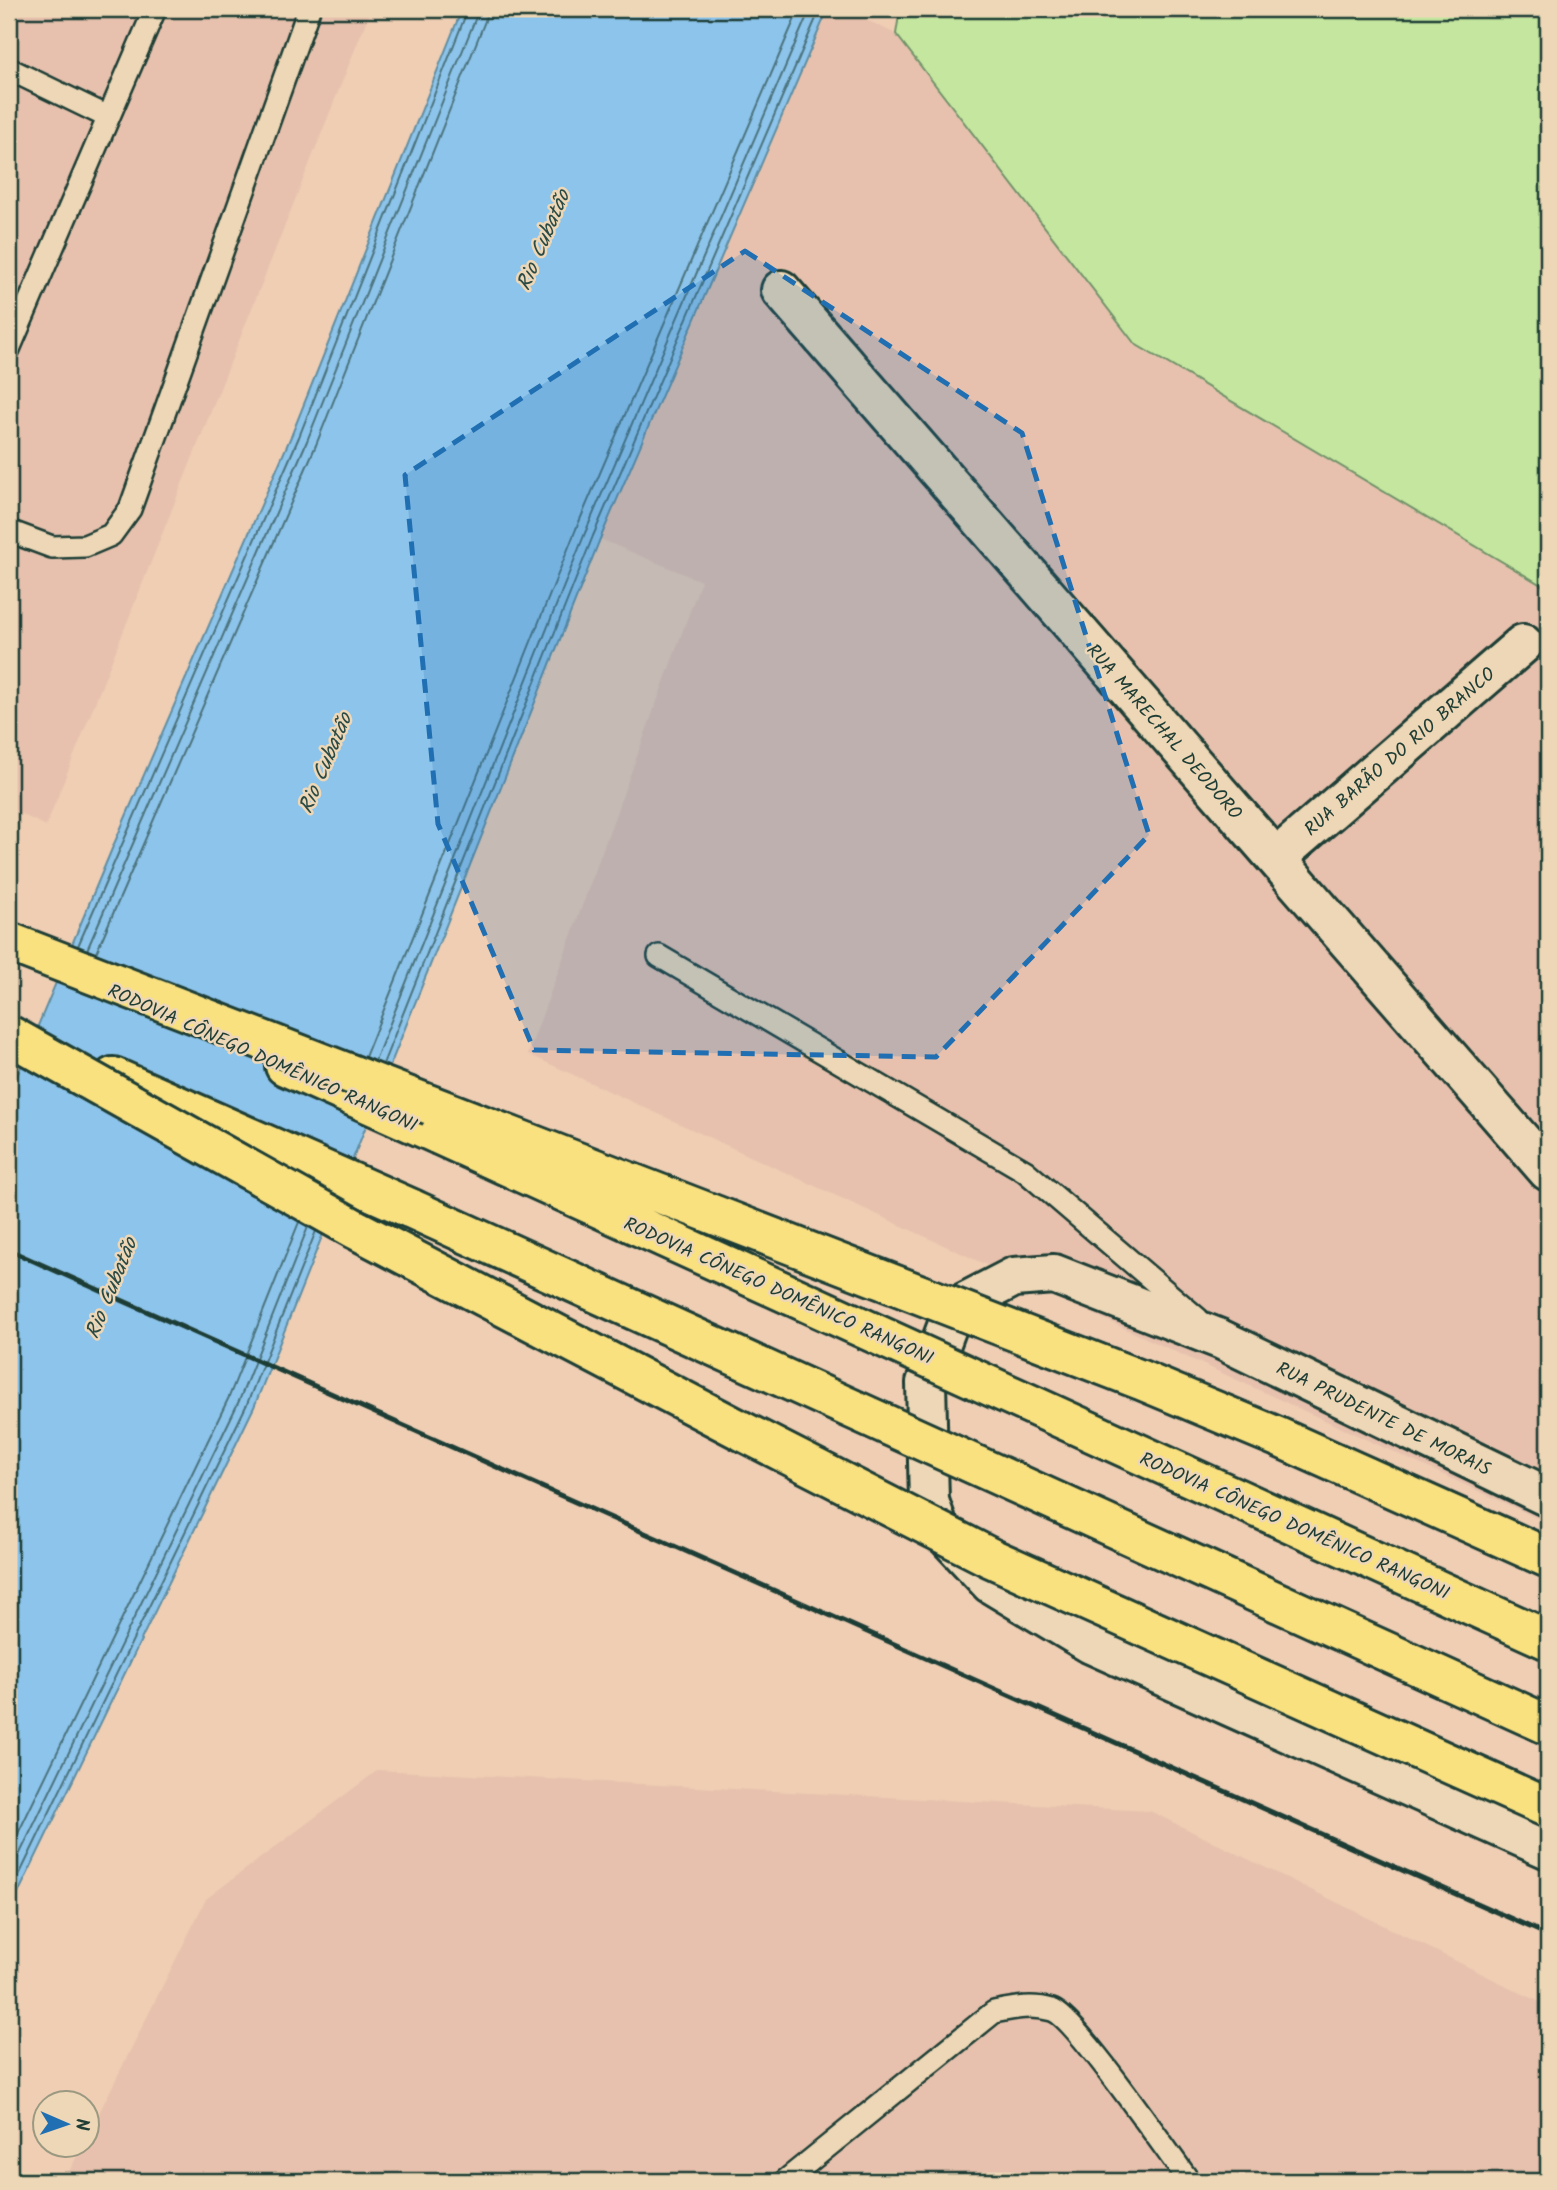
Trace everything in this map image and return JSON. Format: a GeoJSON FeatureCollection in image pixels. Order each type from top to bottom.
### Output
{"type":"FeatureCollection","features":[{"type":"Feature","properties":{"kind":"highway"},"geometry":{"type":"LineString","coordinates":[[9,943],[1141,1380],[1278,1437],[1548,1558]]}},
{"type":"Feature","properties":{"kind":"highway","name":"RODOVIA CÔNEGO DOMÊNICO RANGONI"},"geometry":{"type":"LineString","coordinates":[[9,943],[439,1135],[1548,1640]]}},
{"type":"Feature","properties":{"kind":"highway"},"geometry":{"type":"LineString","coordinates":[[9,1033],[412,1209],[1548,1725]]}},
{"type":"Feature","properties":{"kind":"highway"},"geometry":{"type":"LineString","coordinates":[[9,1033],[355,1229],[731,1426],[991,1558],[1548,1808]]}},
{"type":"Feature","properties":{"kind":"street","name":"RUA MARECHAL DEODORO"},"geometry":{"type":"LineString","coordinates":[[781,290],[1548,1171]]}},
{"type":"Feature","properties":{"kind":"street","name":"RUA BARÃO DO RIO BRANCO"},"geometry":{"type":"LineString","coordinates":[[1276,858],[1523,644]]}},
{"type":"Feature","properties":{"kind":"street","name":"RUA PRUDENTE DE MORAIS"},"geometry":{"type":"LineString","coordinates":[[1548,1497],[1220,1339],[1054,1274],[1014,1277],[954,1308],[926,1383],[929,1501],[938,1527],[991,1584],[1091,1644],[1548,1849]]}},
{"type":"Feature","properties":{"kind":"lane"},"geometry":{"type":"LineString","coordinates":[[9,349],[15,316],[155,9]]}},
{"type":"Feature","properties":{"kind":"lane"},"geometry":{"type":"LineString","coordinates":[[9,531],[52,547],[85,546],[111,535],[130,509],[309,9]]}},
{"type":"Feature","properties":{"kind":"lane"},"geometry":{"type":"LineString","coordinates":[[9,69],[108,117]]}},
{"type":"Feature","properties":{"kind":"lane"},"geometry":{"type":"LineString","coordinates":[[659,956],[1025,1171],[1220,1339]]}},
{"type":"Feature","properties":{"kind":"lane"},"geometry":{"type":"LineString","coordinates":[[785,2181],[994,2012],[1023,2006],[1055,2011],[1079,2033],[1189,2181]]}},
{"type":"Feature","properties":{"kind":"highlighted area"},"geometry":{"type":"Polygon","coordinates":[[[745,251],[1022,433],[1149,835],[936,1057],[534,1050],[438,824],[405,475],[745,251]]]}},
{"type":"Feature","properties":{"kind":"shaded area"},"geometry":{"type":"Polygon","coordinates":[[[9,9],[371,9],[46,826],[9,808],[9,9]]]}},
{"type":"Feature","properties":{"kind":"shaded area"},"geometry":{"type":"Polygon","coordinates":[[[828,9],[843,9],[896,34],[1135,344],[1548,589],[1548,1523],[528,1054],[701,581],[600,539],[828,9]]]}},
{"type":"Feature","properties":{"kind":"shaded area"},"geometry":{"type":"Polygon","coordinates":[[[378,1770],[1150,1811],[1548,2006],[1548,2181],[64,2181],[76,2158],[102,2158],[102,2107],[206,1899],[378,1770]]]}},
{"type":"Feature","properties":{"kind":"green space"},"geometry":{"type":"Polygon","coordinates":[[[900,9],[1548,9],[1548,589],[1135,344],[896,34],[900,9]]]}},
{"type":"Feature","properties":{"kind":"water","name":"Rio Cubatão"},"geometry":{"type":"Polygon","coordinates":[[[462,9],[828,9],[600,539],[254,1407],[9,1912],[9,1095],[114,844],[292,434],[462,9]]]}},
{"type":"Feature","properties":{"kind":"railway"},"geometry":{"type":"LineString","coordinates":[[9,1250],[1548,1935]]}}]}
